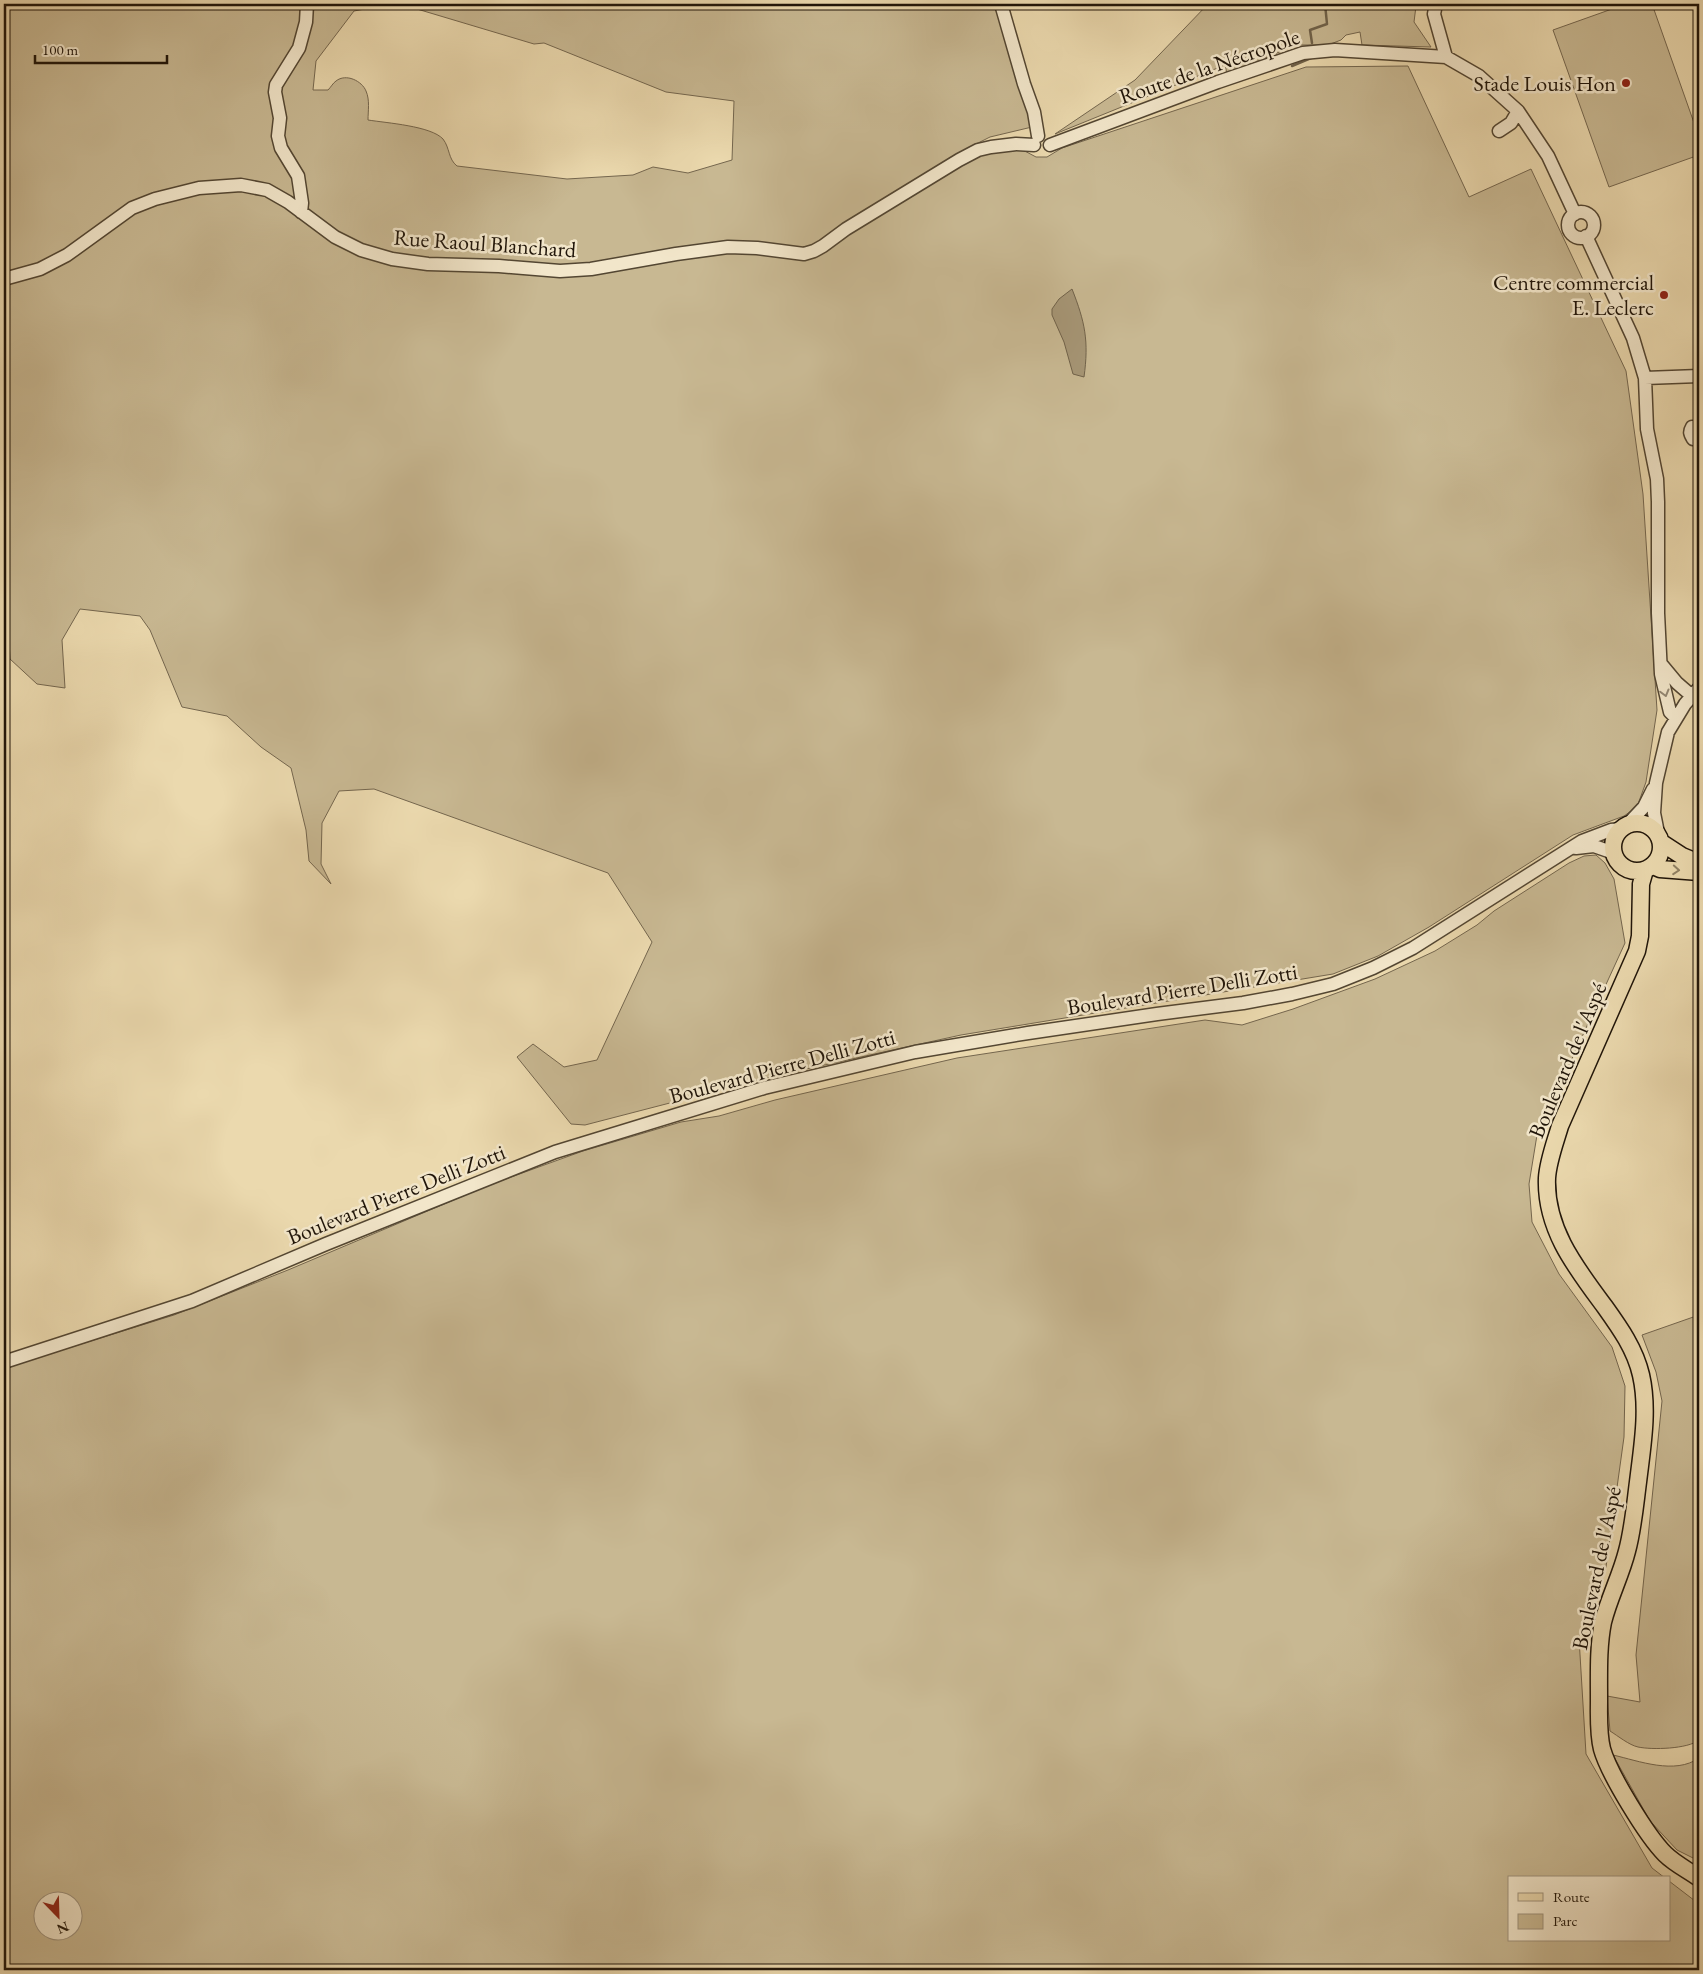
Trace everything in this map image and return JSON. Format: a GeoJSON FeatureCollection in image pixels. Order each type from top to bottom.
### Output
{"type":"FeatureCollection","features":[{"type":"Feature","properties":{"kind":"main road"},"geometry":{"type":"LineString","coordinates":[[1699,863],[1682,856],[1660,838],[1652,827],[1644,823],[1635,822],[1624,827],[1614,840],[1614,853],[1619,863],[1633,871],[1649,868],[1699,872]]}},
{"type":"Feature","properties":{"kind":"main road"},"geometry":{"type":"LineString","coordinates":[[1649,868],[1660,856],[1660,838]]}},
{"type":"Feature","properties":{"kind":"main road","name":"Boulevard de l'Aspé"},"geometry":{"type":"LineString","coordinates":[[1649,868],[1641,884],[1640,936],[1637,951],[1558,1134],[1547,1176],[1547,1198],[1553,1223],[1563,1247],[1576,1268],[1622,1330],[1635,1357],[1643,1392],[1644,1414],[1632,1526],[1627,1552],[1604,1619],[1600,1640],[1601,1742],[1613,1775],[1648,1833],[1666,1855],[1699,1878]]}},
{"type":"Feature","properties":{"kind":"main road","name":"Boulevard de l'Aspé"},"geometry":{"type":"LineString","coordinates":[[1628,869],[1628,882],[1640,915]]}},
{"type":"Feature","properties":{"kind":"street"},"geometry":{"type":"LineString","coordinates":[[301,212],[302,203],[298,176],[281,148],[278,136],[280,118],[276,84],[299,48],[306,22],[307,4]]}},
{"type":"Feature","properties":{"kind":"street"},"geometry":{"type":"LineString","coordinates":[[1001,4],[1034,112],[1036,140]]}},
{"type":"Feature","properties":{"kind":"street"},"geometry":{"type":"LineString","coordinates":[[1436,4],[1434,14],[1446,57],[1464,65],[1479,76],[1518,112],[1548,156],[1575,214]]}},
{"type":"Feature","properties":{"kind":"street","name":"Route de la Nécropole"},"geometry":{"type":"LineString","coordinates":[[1036,140],[1044,136],[1049,139],[1050,144],[1303,53],[1335,50],[1446,57]]}},
{"type":"Feature","properties":{"kind":"street"},"geometry":{"type":"LineString","coordinates":[[1499,132],[1511,123],[1518,112]]}},
{"type":"Feature","properties":{"kind":"street","name":"Rue Raoul Blanchard"},"geometry":{"type":"LineString","coordinates":[[4,279],[40,269],[67,254],[132,208],[155,199],[199,188],[241,185],[255,186],[267,190],[288,202],[335,237],[361,250],[392,259],[428,264],[499,266],[560,271],[591,269],[728,247],[804,254],[823,246],[882,207],[971,153],[992,147],[1036,140]]}},
{"type":"Feature","properties":{"kind":"street"},"geometry":{"type":"LineString","coordinates":[[1587,213],[1593,219],[1593,229],[1586,236],[1578,237],[1571,232],[1570,220],[1575,214],[1587,213]]}},
{"type":"Feature","properties":{"kind":"street"},"geometry":{"type":"LineString","coordinates":[[1586,236],[1633,338],[1645,378],[1648,429],[1657,479],[1658,614],[1663,687],[1670,712],[1676,718]]}},
{"type":"Feature","properties":{"kind":"street"},"geometry":{"type":"LineString","coordinates":[[1645,378],[1699,376]]}},
{"type":"Feature","properties":{"kind":"street"},"geometry":{"type":"LineString","coordinates":[[1699,427],[1692,427],[1690,435],[1694,438],[1699,438]]}},
{"type":"Feature","properties":{"kind":"street"},"geometry":{"type":"LineString","coordinates":[[1660,838],[1654,813],[1656,783],[1668,732],[1696,692],[1677,683],[1662,665]]}},
{"type":"Feature","properties":{"kind":"street"},"geometry":{"type":"LineString","coordinates":[[1624,827],[1644,807],[1656,783]]}},
{"type":"Feature","properties":{"kind":"street","name":"Boulevard Pierre Delli Zotti"},"geometry":{"type":"LineString","coordinates":[[4,1362],[192,1301],[326,1244],[555,1152],[764,1088],[915,1052],[1047,1030],[1242,1003],[1333,984],[1373,968],[1413,948],[1573,848],[1595,836],[1624,827]]}},
{"type":"Feature","properties":{"kind":"street"},"geometry":{"type":"LineString","coordinates":[[1573,848],[1594,846],[1614,853]]}},
{"type":"Feature","properties":{"kind":"green space"},"geometry":{"type":"Polygon","coordinates":[[[4,4],[392,4],[996,4],[1032,127],[990,137],[968,148],[972,158],[1021,149],[1036,157],[1047,157],[1062,148],[1306,67],[1408,66],[1469,197],[1531,169],[1626,371],[1643,494],[1657,710],[1646,782],[1637,807],[1624,816],[1573,835],[1429,927],[1378,956],[1333,974],[961,1035],[770,1077],[585,1125],[571,1124],[517,1057],[533,1044],[564,1067],[597,1060],[652,942],[608,873],[374,789],[339,791],[322,823],[321,864],[331,884],[309,861],[306,830],[291,768],[261,747],[227,716],[182,707],[150,630],[140,616],[80,609],[62,640],[65,688],[37,684],[10,659],[8,623],[4,623],[4,4]],[[392,4],[354,11],[316,61],[313,90],[328,90],[336,81],[344,78],[357,81],[364,87],[367,94],[368,120],[419,128],[437,135],[445,142],[452,160],[457,166],[567,179],[633,175],[653,167],[688,173],[732,160],[734,101],[666,92],[544,43],[534,44],[417,9],[392,4]]]}},
{"type":"Feature","properties":{"kind":"green space"},"geometry":{"type":"Polygon","coordinates":[[[1208,4],[1419,4],[1416,6],[1414,22],[1431,47],[1362,45],[1360,32],[1346,35],[1341,40],[1328,45],[1296,45],[1227,74],[1225,65],[1055,134],[1135,80],[1208,4]]]}},
{"type":"Feature","properties":{"kind":"green space","name":"Stade Louis Hon"},"geometry":{"type":"Polygon","coordinates":[[[1626,4],[1652,4],[1699,137],[1699,155],[1609,187],[1553,30],[1626,4]]]}},
{"type":"Feature","properties":{"kind":"green space"},"geometry":{"type":"Polygon","coordinates":[[[1596,855],[1605,863],[1614,879],[1625,943],[1537,1135],[1529,1184],[1532,1222],[1559,1274],[1612,1347],[1625,1386],[1624,1437],[1606,1567],[1579,1638],[1586,1754],[1652,1868],[1662,1876],[1508,1876],[1508,1942],[1670,1942],[1670,1882],[1699,1904],[1699,1970],[4,1970],[4,1368],[174,1315],[288,1270],[489,1185],[583,1151],[681,1122],[719,1116],[775,1100],[957,1058],[1205,1020],[1242,1025],[1293,1009],[1375,979],[1435,951],[1477,925],[1494,911],[1569,863],[1584,856],[1596,855]]]}},
{"type":"Feature","properties":{"kind":"green space"},"geometry":{"type":"Polygon","coordinates":[[[1699,1315],[1699,1740],[1679,1747],[1644,1748],[1631,1744],[1610,1731],[1607,1696],[1640,1702],[1636,1655],[1662,1401],[1656,1372],[1642,1335],[1699,1315]]]}},
{"type":"Feature","properties":{"kind":"green space"},"geometry":{"type":"Polygon","coordinates":[[[1613,1755],[1645,1763],[1668,1766],[1679,1766],[1699,1758],[1699,1861],[1677,1850],[1650,1821],[1613,1755]]]}},
{"type":"Feature","properties":{"kind":"shaded area"},"geometry":{"type":"Polygon","coordinates":[[[1072,289],[1085,332],[1084,377],[1073,374],[1064,342],[1052,315],[1052,309],[1059,299],[1072,289]]]}},
{"type":"Feature","properties":{"kind":"waterway"},"geometry":{"type":"LineString","coordinates":[[1312,43],[1310,30],[1327,24],[1325,4]]}},
{"type":"Feature","properties":{"kind":"waterway"},"geometry":{"type":"LineString","coordinates":[[1292,66],[1311,58]]}},
{"type":"Feature","properties":{"kind":"place","name":"Stade Louis Hon"},"geometry":{"type":"Point","coordinates":[1626,83]}},
{"type":"Feature","properties":{"kind":"place","name":"Centre commercial E. Leclerc"},"geometry":{"type":"Point","coordinates":[1664,295]}}]}
